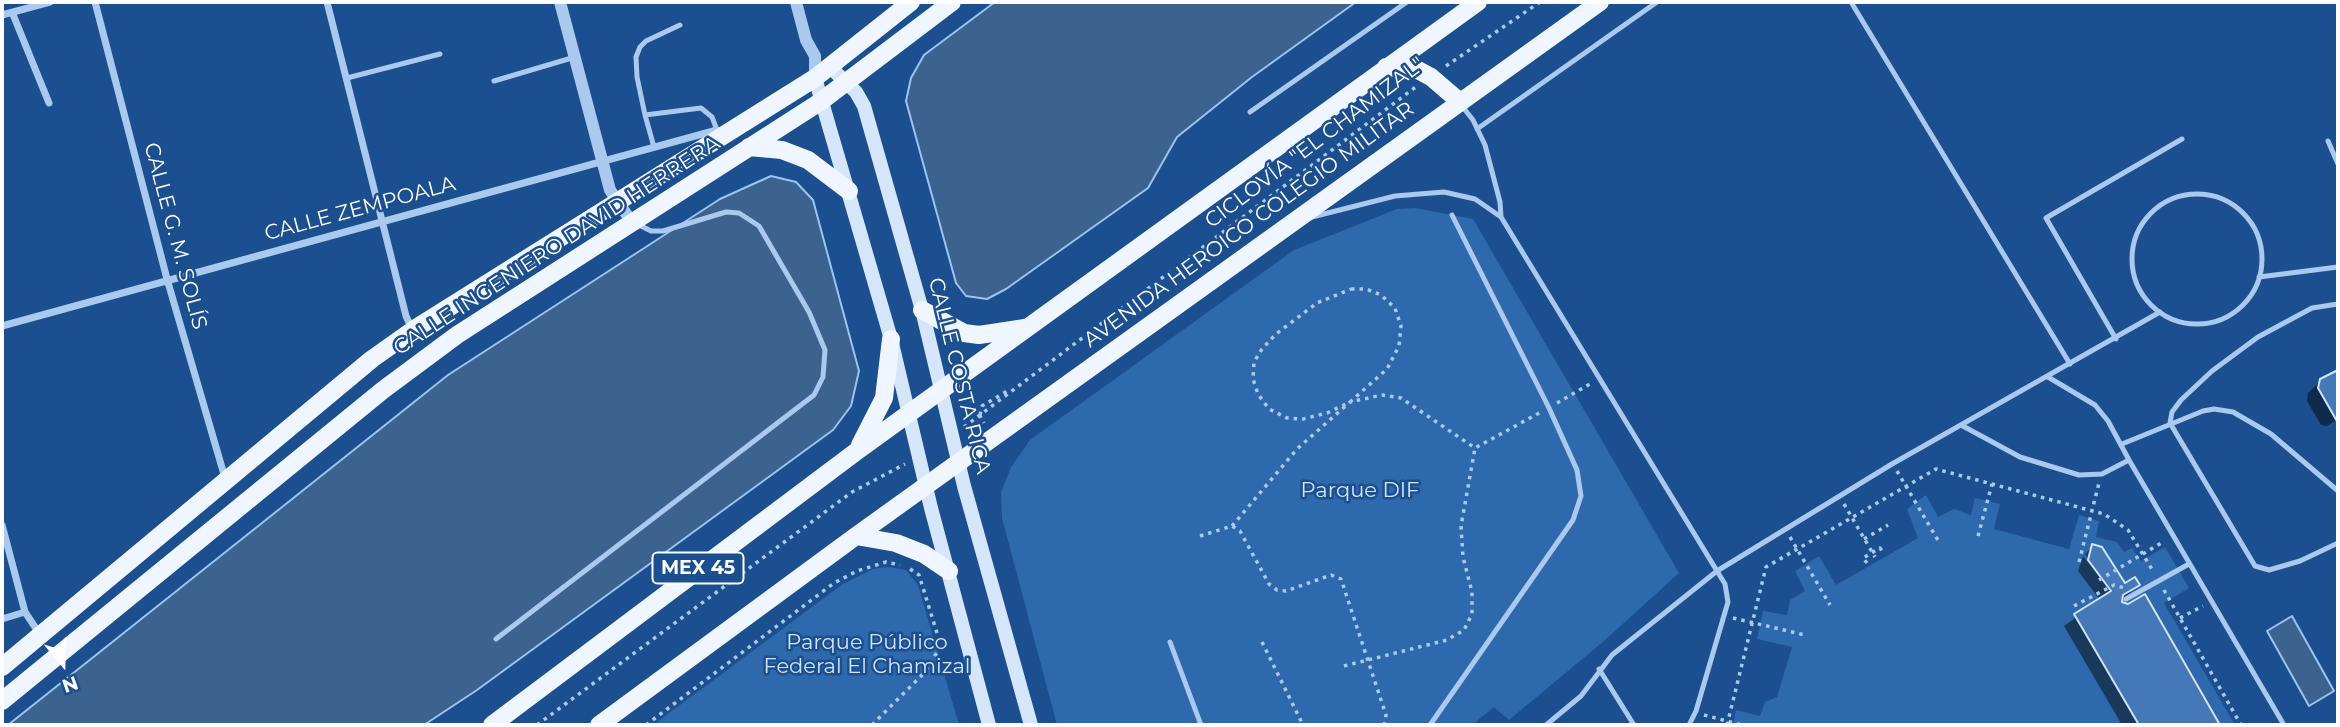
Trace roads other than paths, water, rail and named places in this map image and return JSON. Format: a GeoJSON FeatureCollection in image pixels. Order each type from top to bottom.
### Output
{"type":"FeatureCollection","features":[{"type":"Feature","properties":{"kind":"main road","name":"CALLE INGENIERO DAVID HERRERA"},"geometry":{"type":"LineString","coordinates":[[2,667],[372,359],[721,132],[815,78],[822,61],[911,2]]}},
{"type":"Feature","properties":{"kind":"main road","name":"CALLE INGENIERO DAVID HERRERA"},"geometry":{"type":"LineString","coordinates":[[2,701],[383,390],[457,335],[820,102],[952,2]]}},
{"type":"Feature","properties":{"kind":"main road"},"geometry":{"type":"LineString","coordinates":[[908,415],[1478,2]]}},
{"type":"Feature","properties":{"kind":"main road","name":"AVENIDA HEROICO COLEGIO MILITAR"},"geometry":{"type":"LineString","coordinates":[[926,486],[1600,2]]}},
{"type":"Feature","properties":{"kind":"main road","name":"CALLE COSTA RICA"},"geometry":{"type":"LineString","coordinates":[[822,61],[846,82],[864,106],[922,310],[958,462],[1031,725]]}},
{"type":"Feature","properties":{"kind":"main road"},"geometry":{"type":"LineString","coordinates":[[1387,67],[1416,69],[1431,77],[1459,101]]}},
{"type":"Feature","properties":{"kind":"main road"},"geometry":{"type":"LineString","coordinates":[[815,78],[891,339],[926,486],[989,725]]}},
{"type":"Feature","properties":{"kind":"main road"},"geometry":{"type":"LineString","coordinates":[[749,147],[782,150],[808,160],[849,191]]}},
{"type":"Feature","properties":{"kind":"main road"},"geometry":{"type":"LineString","coordinates":[[922,310],[950,328],[972,334],[1001,333],[1032,327]]}},
{"type":"Feature","properties":{"kind":"main road"},"geometry":{"type":"LineString","coordinates":[[857,451],[884,398],[891,339]]}},
{"type":"Feature","properties":{"kind":"main road","name":"MEX 45"},"geometry":{"type":"LineString","coordinates":[[492,725],[908,415]]}},
{"type":"Feature","properties":{"kind":"main road","name":"MEX 45"},"geometry":{"type":"LineString","coordinates":[[599,725],[926,486]]}},
{"type":"Feature","properties":{"kind":"main road"},"geometry":{"type":"LineString","coordinates":[[856,536],[896,543],[924,554],[948,571]]}},
{"type":"Feature","properties":{"kind":"street"},"geometry":{"type":"LineString","coordinates":[[2,15],[50,2]]}},
{"type":"Feature","properties":{"kind":"street","name":"CALLE G. M. SOLÍS"},"geometry":{"type":"LineString","coordinates":[[95,2],[167,279],[226,479]]}},
{"type":"Feature","properties":{"kind":"street"},"geometry":{"type":"LineString","coordinates":[[327,2],[406,316],[413,330]]}},
{"type":"Feature","properties":{"kind":"street"},"geometry":{"type":"LineString","coordinates":[[560,2],[601,161],[615,202],[631,221]]}},
{"type":"Feature","properties":{"kind":"street","name":"CALLE COSTA RICA"},"geometry":{"type":"LineString","coordinates":[[796,2],[806,40],[822,61]]}},
{"type":"Feature","properties":{"kind":"street"},"geometry":{"type":"LineString","coordinates":[[12,12],[48,103]]}},
{"type":"Feature","properties":{"kind":"street","name":"CALLE ZEMPOALA"},"geometry":{"type":"LineString","coordinates":[[2,326],[601,161],[721,132]]}},
{"type":"Feature","properties":{"kind":"street"},"geometry":{"type":"LineString","coordinates":[[2,525],[25,612],[41,636]]}},
{"type":"Feature","properties":{"kind":"street"},"geometry":{"type":"LineString","coordinates":[[2,619],[25,612]]}},
{"type":"Feature","properties":{"kind":"lane"},"geometry":{"type":"LineString","coordinates":[[1250,112],[1407,2]]}},
{"type":"Feature","properties":{"kind":"lane"},"geometry":{"type":"LineString","coordinates":[[1477,130],[1657,2]]}},
{"type":"Feature","properties":{"kind":"lane"},"geometry":{"type":"LineString","coordinates":[[1851,2],[2070,364]]}},
{"type":"Feature","properties":{"kind":"lane"},"geometry":{"type":"LineString","coordinates":[[654,147],[637,77],[636,57],[640,47],[680,25]]}},
{"type":"Feature","properties":{"kind":"lane"},"geometry":{"type":"LineString","coordinates":[[346,78],[440,54]]}},
{"type":"Feature","properties":{"kind":"lane"},"geometry":{"type":"LineString","coordinates":[[494,81],[575,57]]}},
{"type":"Feature","properties":{"kind":"lane"},"geometry":{"type":"LineString","coordinates":[[1459,101],[1485,145],[1500,202],[1501,217]]}},
{"type":"Feature","properties":{"kind":"lane"},"geometry":{"type":"LineString","coordinates":[[645,115],[701,108],[712,117],[721,132]]}},
{"type":"Feature","properties":{"kind":"lane"},"geometry":{"type":"LineString","coordinates":[[2116,339],[2046,218],[2182,139]]}},
{"type":"Feature","properties":{"kind":"lane"},"geometry":{"type":"LineString","coordinates":[[2328,141],[2338,164]]}},
{"type":"Feature","properties":{"kind":"lane"},"geometry":{"type":"LineString","coordinates":[[1296,221],[1395,196],[1444,191],[1475,199],[1501,217],[1728,593],[1725,616],[1696,711],[1689,725]]}},
{"type":"Feature","properties":{"kind":"lane"},"geometry":{"type":"LineString","coordinates":[[2195,194],[2208,195],[2234,206],[2252,225],[2261,251],[2259,277],[2246,301],[2225,317],[2212,322],[2185,323],[2160,312],[2141,293],[2132,267],[2132,254],[2140,228],[2157,208],[2169,201],[2195,194]]}},
{"type":"Feature","properties":{"kind":"lane"},"geometry":{"type":"LineString","coordinates":[[496,639],[814,396],[823,377],[825,351],[809,312],[759,226],[739,213],[726,212],[663,231],[651,231],[631,221]]}},
{"type":"Feature","properties":{"kind":"lane"},"geometry":{"type":"LineString","coordinates":[[1430,725],[1573,520],[1581,496],[1577,470],[1549,408],[1452,215]]}},
{"type":"Feature","properties":{"kind":"lane"},"geometry":{"type":"LineString","coordinates":[[2259,277],[2338,267]]}},
{"type":"Feature","properties":{"kind":"lane"},"geometry":{"type":"LineString","coordinates":[[2338,304],[2312,308],[2258,337],[2212,371],[2181,400],[2172,412],[2170,423],[2255,566],[2261,570],[2280,567],[2338,542]]}},
{"type":"Feature","properties":{"kind":"lane"},"geometry":{"type":"LineString","coordinates":[[1546,725],[1581,696],[1599,669],[1717,571],[1892,464],[2160,312]]}},
{"type":"Feature","properties":{"kind":"lane"},"geometry":{"type":"LineString","coordinates":[[2048,377],[2095,405],[2122,444],[2284,725]]}},
{"type":"Feature","properties":{"kind":"lane"},"geometry":{"type":"LineString","coordinates":[[2122,444],[2170,423],[2214,409],[2232,412],[2271,434],[2338,491]]}},
{"type":"Feature","properties":{"kind":"lane"},"geometry":{"type":"LineString","coordinates":[[1961,425],[2040,466],[2079,475],[2102,474],[2129,460]]}},
{"type":"Feature","properties":{"kind":"lane"},"geometry":{"type":"LineString","coordinates":[[2126,598],[2189,564]]}},
{"type":"Feature","properties":{"kind":"lane"},"geometry":{"type":"LineString","coordinates":[[1170,642],[1201,725]]}},
{"type":"Feature","properties":{"kind":"lane"},"geometry":{"type":"LineString","coordinates":[[1599,669],[1634,725]]}},
{"type":"Feature","properties":{"kind":"park label","name":"Parque DIF"},"geometry":{"type":"Point","coordinates":[1360,491]}},
{"type":"Feature","properties":{"kind":"park label","name":"Parque Público Federal El Chamizal"},"geometry":{"type":"Point","coordinates":[867,655]}}]}
